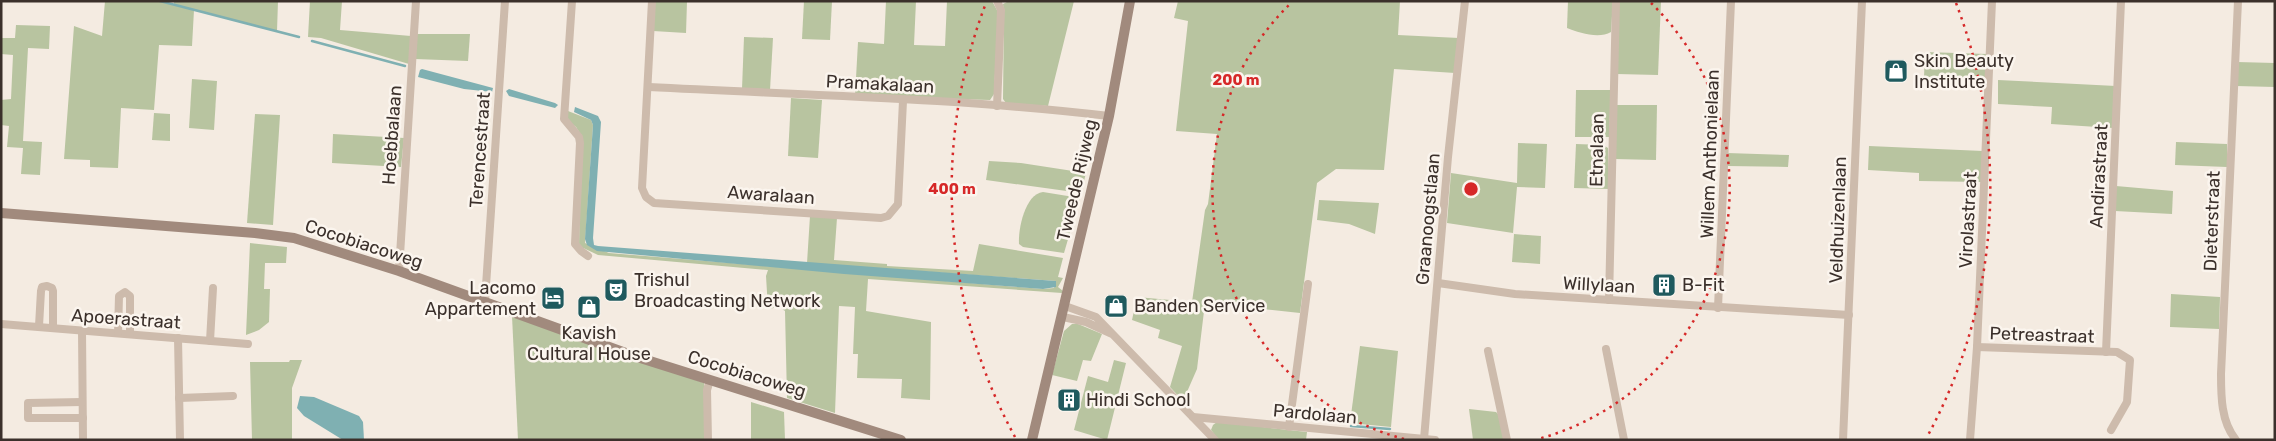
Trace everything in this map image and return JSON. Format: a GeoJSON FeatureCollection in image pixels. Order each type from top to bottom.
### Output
{"type":"FeatureCollection","features":[{"type":"Feature","properties":{"kind":"street","name":"Hoebbalaan"},"geometry":{"type":"LineString","coordinates":[[399,271],[416,1]]}},
{"type":"Feature","properties":{"kind":"street","name":"Terencestraat"},"geometry":{"type":"LineString","coordinates":[[485,301],[505,1]]}},
{"type":"Feature","properties":{"kind":"street"},"geometry":{"type":"LineString","coordinates":[[572,1],[564,119],[579,137],[575,244],[588,256]]}},
{"type":"Feature","properties":{"kind":"street"},"geometry":{"type":"LineString","coordinates":[[648,87],[652,1]]}},
{"type":"Feature","properties":{"kind":"street"},"geometry":{"type":"LineString","coordinates":[[997,1],[1001,10],[997,106]]}},
{"type":"Feature","properties":{"kind":"street","name":"Tweede Rijweg"},"geometry":{"type":"LineString","coordinates":[[1032,440],[1109,116],[1130,1]]}},
{"type":"Feature","properties":{"kind":"street","name":"Graanoogstlaan"},"geometry":{"type":"LineString","coordinates":[[1424,439],[1448,157],[1465,1]]}},
{"type":"Feature","properties":{"kind":"street","name":"Etnalaan"},"geometry":{"type":"LineString","coordinates":[[1609,300],[1616,1]]}},
{"type":"Feature","properties":{"kind":"street","name":"Willem Anthonielaan"},"geometry":{"type":"LineString","coordinates":[[1718,308],[1731,1]]}},
{"type":"Feature","properties":{"kind":"street","name":"Veldhuizenlaan"},"geometry":{"type":"LineString","coordinates":[[1843,440],[1862,1]]}},
{"type":"Feature","properties":{"kind":"street","name":"Virolastraat"},"geometry":{"type":"LineString","coordinates":[[1970,440],[1977,347],[1992,1]]}},
{"type":"Feature","properties":{"kind":"street","name":"Andirastraat"},"geometry":{"type":"LineString","coordinates":[[2106,352],[2121,1]]}},
{"type":"Feature","properties":{"kind":"street","name":"Dieterstraat"},"geometry":{"type":"LineString","coordinates":[[2236,440],[2229,430],[2224,414],[2220,374],[2238,1]]}},
{"type":"Feature","properties":{"kind":"street","name":"Pramakalaan"},"geometry":{"type":"LineString","coordinates":[[648,87],[997,106],[1109,116]]}},
{"type":"Feature","properties":{"kind":"street","name":"Awaralaan"},"geometry":{"type":"LineString","coordinates":[[648,87],[642,188],[650,201],[654,203],[881,218],[888,216],[898,204],[902,101]]}},
{"type":"Feature","properties":{"kind":"street","name":"Cocobiacoweg"},"geometry":{"type":"LineString","coordinates":[[1,213],[255,233],[294,238],[399,271],[617,350],[901,440]]}},
{"type":"Feature","properties":{"kind":"street","name":"Willylaan"},"geometry":{"type":"LineString","coordinates":[[1438,283],[1515,294],[1849,315]]}},
{"type":"Feature","properties":{"kind":"street"},"geometry":{"type":"LineString","coordinates":[[1289,427],[1308,284]]}},
{"type":"Feature","properties":{"kind":"street"},"geometry":{"type":"LineString","coordinates":[[39,326],[42,287],[47,286],[54,291],[53,328]]}},
{"type":"Feature","properties":{"kind":"street"},"geometry":{"type":"LineString","coordinates":[[210,341],[213,288]]}},
{"type":"Feature","properties":{"kind":"street"},"geometry":{"type":"LineString","coordinates":[[118,334],[119,296],[125,292],[130,296],[130,334]]}},
{"type":"Feature","properties":{"kind":"street"},"geometry":{"type":"LineString","coordinates":[[1064,311],[1096,317],[1215,440]]}},
{"type":"Feature","properties":{"kind":"street","name":"Apoerastraat"},"geometry":{"type":"LineString","coordinates":[[1,324],[248,344]]}},
{"type":"Feature","properties":{"kind":"street"},"geometry":{"type":"LineString","coordinates":[[82,331],[83,440]]}},
{"type":"Feature","properties":{"kind":"street"},"geometry":{"type":"LineString","coordinates":[[178,338],[180,440]]}},
{"type":"Feature","properties":{"kind":"street","name":"Petreastraat"},"geometry":{"type":"LineString","coordinates":[[1977,347],[2117,352],[2130,360],[2127,402],[2111,430]]}},
{"type":"Feature","properties":{"kind":"street"},"geometry":{"type":"LineString","coordinates":[[1606,348],[1624,440]]}},
{"type":"Feature","properties":{"kind":"street"},"geometry":{"type":"LineString","coordinates":[[1488,351],[1507,440]]}},
{"type":"Feature","properties":{"kind":"street"},"geometry":{"type":"LineString","coordinates":[[708,440],[707,390],[710,380]]}},
{"type":"Feature","properties":{"kind":"street"},"geometry":{"type":"LineString","coordinates":[[179,398],[233,396]]}},
{"type":"Feature","properties":{"kind":"street"},"geometry":{"type":"LineString","coordinates":[[82,402],[28,403],[28,418],[83,418]]}},
{"type":"Feature","properties":{"kind":"street","name":"Pardolaan"},"geometry":{"type":"LineString","coordinates":[[1193,417],[1376,437],[1435,440]]}},
{"type":"Feature","properties":{"kind":"green space"},"geometry":{"type":"Polygon","coordinates":[[[105,1],[160,1],[174,5],[174,1],[278,1],[277,31],[194,10],[192,46],[159,45],[154,110],[121,108],[118,168],[90,167],[90,160],[64,159],[74,26],[102,36],[105,1]]]}},
{"type":"Feature","properties":{"kind":"green space"},"geometry":{"type":"Polygon","coordinates":[[[310,1],[342,1],[340,30],[411,36],[409,64],[321,38],[308,37],[310,1]]]}},
{"type":"Feature","properties":{"kind":"green space"},"geometry":{"type":"Polygon","coordinates":[[[653,1],[687,1],[686,33],[653,31],[653,1]]]}},
{"type":"Feature","properties":{"kind":"green space"},"geometry":{"type":"Polygon","coordinates":[[[804,1],[832,1],[830,40],[802,39],[804,1]]]}},
{"type":"Feature","properties":{"kind":"green space"},"geometry":{"type":"Polygon","coordinates":[[[886,1],[916,1],[914,45],[945,46],[947,1],[992,1],[998,12],[994,94],[990,100],[855,96],[858,42],[884,44],[886,1]]]}},
{"type":"Feature","properties":{"kind":"green space"},"geometry":{"type":"Polygon","coordinates":[[[1009,1],[1074,1],[1048,106],[1006,103],[1003,99],[1003,4],[1009,1]]]}},
{"type":"Feature","properties":{"kind":"green space"},"geometry":{"type":"Polygon","coordinates":[[[1178,1],[1400,1],[1398,35],[1459,38],[1455,73],[1394,69],[1384,170],[1336,169],[1317,183],[1300,313],[1205,303],[1197,369],[1183,401],[1170,387],[1182,346],[1158,338],[1160,330],[1132,320],[1137,297],[1192,302],[1205,210],[1208,204],[1217,134],[1176,131],[1188,21],[1174,18],[1178,1]]]}},
{"type":"Feature","properties":{"kind":"green space"},"geometry":{"type":"Polygon","coordinates":[[[1568,1],[1613,1],[1611,32],[1595,35],[1567,28],[1568,1]]]}},
{"type":"Feature","properties":{"kind":"green space"},"geometry":{"type":"Polygon","coordinates":[[[1619,1],[1661,1],[1658,75],[1617,74],[1619,1]]]}},
{"type":"Feature","properties":{"kind":"green space"},"geometry":{"type":"Polygon","coordinates":[[[16,25],[50,26],[49,49],[28,48],[23,141],[42,142],[40,175],[21,174],[23,148],[7,147],[9,126],[1,125],[1,100],[11,99],[13,55],[1,54],[1,38],[15,38],[16,25]]]}},
{"type":"Feature","properties":{"kind":"green space"},"geometry":{"type":"Polygon","coordinates":[[[417,34],[470,34],[468,61],[415,59],[417,34]]]}},
{"type":"Feature","properties":{"kind":"green space"},"geometry":{"type":"Polygon","coordinates":[[[744,37],[773,38],[770,90],[742,89],[744,37]]]}},
{"type":"Feature","properties":{"kind":"green space"},"geometry":{"type":"Polygon","coordinates":[[[1925,52],[1987,54],[1986,79],[1924,77],[1925,52]]]}},
{"type":"Feature","properties":{"kind":"green space"},"geometry":{"type":"Polygon","coordinates":[[[2237,62],[2275,63],[2275,87],[2236,86],[2237,62]]]}},
{"type":"Feature","properties":{"kind":"green space"},"geometry":{"type":"Polygon","coordinates":[[[192,79],[217,81],[214,130],[189,128],[192,79]]]}},
{"type":"Feature","properties":{"kind":"green space"},"geometry":{"type":"Polygon","coordinates":[[[1998,80],[2116,86],[2113,128],[2051,124],[2052,107],[1998,104],[1998,80]]]}},
{"type":"Feature","properties":{"kind":"green space"},"geometry":{"type":"Polygon","coordinates":[[[1576,90],[1611,90],[1609,137],[1575,137],[1576,90]]]}},
{"type":"Feature","properties":{"kind":"green space"},"geometry":{"type":"Polygon","coordinates":[[[791,98],[822,100],[818,158],[788,156],[791,98]]]}},
{"type":"Feature","properties":{"kind":"green space"},"geometry":{"type":"Polygon","coordinates":[[[1617,105],[1657,105],[1656,160],[1615,159],[1617,105]]]}},
{"type":"Feature","properties":{"kind":"green space"},"geometry":{"type":"Polygon","coordinates":[[[568,111],[591,120],[593,125],[585,243],[609,253],[1043,289],[1054,288],[1056,281],[807,263],[810,216],[837,218],[834,260],[887,264],[887,266],[973,271],[979,244],[1063,258],[1058,277],[1063,278],[1058,287],[1063,291],[1062,293],[868,279],[866,311],[931,322],[930,400],[901,398],[902,379],[857,378],[858,354],[853,354],[855,307],[839,306],[835,413],[787,398],[785,311],[779,307],[768,309],[766,276],[768,270],[598,255],[579,246],[581,135],[576,127],[567,120],[568,111]]]}},
{"type":"Feature","properties":{"kind":"green space"},"geometry":{"type":"Polygon","coordinates":[[[154,113],[170,114],[170,141],[152,140],[154,113]]]}},
{"type":"Feature","properties":{"kind":"green space"},"geometry":{"type":"Polygon","coordinates":[[[255,114],[280,115],[273,225],[247,223],[255,114]]]}},
{"type":"Feature","properties":{"kind":"green space"},"geometry":{"type":"Polygon","coordinates":[[[333,134],[404,138],[401,167],[332,163],[333,134]]]}},
{"type":"Feature","properties":{"kind":"green space"},"geometry":{"type":"Polygon","coordinates":[[[2176,142],[2227,144],[2227,167],[2175,165],[2176,142]]]}},
{"type":"Feature","properties":{"kind":"green space"},"geometry":{"type":"Polygon","coordinates":[[[1518,143],[1547,144],[1545,188],[1517,187],[1513,233],[1447,223],[1451,173],[1517,183],[1518,143]]]}},
{"type":"Feature","properties":{"kind":"green space"},"geometry":{"type":"Polygon","coordinates":[[[1576,144],[1603,145],[1608,148],[1609,189],[1574,188],[1576,144]]]}},
{"type":"Feature","properties":{"kind":"green space"},"geometry":{"type":"Polygon","coordinates":[[[1869,146],[1983,151],[1981,182],[1919,181],[1919,173],[1868,170],[1869,146]]]}},
{"type":"Feature","properties":{"kind":"green space"},"geometry":{"type":"Polygon","coordinates":[[[1727,153],[1789,155],[1788,167],[1727,166],[1727,153]]]}},
{"type":"Feature","properties":{"kind":"green space"},"geometry":{"type":"Polygon","coordinates":[[[989,161],[1021,163],[1086,173],[1081,193],[986,180],[989,161]]]}},
{"type":"Feature","properties":{"kind":"green space"},"geometry":{"type":"Polygon","coordinates":[[[2116,186],[2173,191],[2172,214],[2115,211],[2116,186]]]}},
{"type":"Feature","properties":{"kind":"green space"},"geometry":{"type":"Polygon","coordinates":[[[1043,192],[1080,198],[1064,253],[1023,247],[1019,244],[1021,221],[1027,205],[1037,194],[1043,192]]]}},
{"type":"Feature","properties":{"kind":"green space"},"geometry":{"type":"Polygon","coordinates":[[[1319,200],[1379,203],[1375,234],[1349,224],[1317,220],[1319,200]]]}},
{"type":"Feature","properties":{"kind":"green space"},"geometry":{"type":"Polygon","coordinates":[[[1514,234],[1541,236],[1540,264],[1512,262],[1514,234]]]}},
{"type":"Feature","properties":{"kind":"green space"},"geometry":{"type":"Polygon","coordinates":[[[250,243],[287,247],[286,263],[265,263],[264,289],[270,289],[269,322],[259,330],[246,335],[250,243]]]}},
{"type":"Feature","properties":{"kind":"green space"},"geometry":{"type":"Polygon","coordinates":[[[2171,294],[2220,297],[2219,329],[2170,327],[2171,294]]]}},
{"type":"Feature","properties":{"kind":"green space"},"geometry":{"type":"Polygon","coordinates":[[[512,316],[704,383],[706,440],[518,440],[512,316]]]}},
{"type":"Feature","properties":{"kind":"green space"},"geometry":{"type":"Polygon","coordinates":[[[1072,324],[1078,324],[1102,334],[1091,361],[1083,360],[1077,381],[1052,375],[1064,331],[1072,324]]]}},
{"type":"Feature","properties":{"kind":"green space"},"geometry":{"type":"Polygon","coordinates":[[[1360,346],[1398,351],[1391,427],[1350,423],[1360,346]]]}},
{"type":"Feature","properties":{"kind":"green space"},"geometry":{"type":"Polygon","coordinates":[[[290,360],[302,360],[292,388],[292,440],[252,440],[250,362],[289,362],[290,360]]]}},
{"type":"Feature","properties":{"kind":"green space"},"geometry":{"type":"Polygon","coordinates":[[[1114,360],[1126,363],[1107,440],[1074,430],[1088,376],[1108,382],[1114,360]]]}},
{"type":"Feature","properties":{"kind":"green space"},"geometry":{"type":"Polygon","coordinates":[[[751,402],[784,412],[785,440],[751,440],[751,402]]]}},
{"type":"Feature","properties":{"kind":"green space"},"geometry":{"type":"Polygon","coordinates":[[[1469,409],[1496,412],[1499,415],[1505,440],[1473,440],[1469,409]]]}},
{"type":"Feature","properties":{"kind":"green space"},"geometry":{"type":"Polygon","coordinates":[[[1217,422],[1307,432],[1306,440],[1219,440],[1211,430],[1217,422]]]}},
{"type":"Feature","properties":{"kind":"water"},"geometry":{"type":"Polygon","coordinates":[[[422,69],[493,88],[492,92],[464,89],[418,77],[422,69]]]}},
{"type":"Feature","properties":{"kind":"water"},"geometry":{"type":"Polygon","coordinates":[[[509,89],[558,105],[555,108],[509,96],[506,91],[509,89]]]}},
{"type":"Feature","properties":{"kind":"water"},"geometry":{"type":"Polygon","coordinates":[[[575,107],[598,116],[601,122],[594,245],[1056,281],[1056,287],[1043,289],[844,274],[597,251],[587,245],[585,239],[593,125],[591,120],[574,112],[575,107]]]}},
{"type":"Feature","properties":{"kind":"water"},"geometry":{"type":"Polygon","coordinates":[[[300,396],[314,397],[359,416],[363,422],[364,440],[343,440],[304,416],[297,408],[300,396]]]}},
{"type":"Feature","properties":{"kind":"waterway"},"geometry":{"type":"LineString","coordinates":[[160,1],[299,37]]}},
{"type":"Feature","properties":{"kind":"waterway"},"geometry":{"type":"LineString","coordinates":[[312,41],[405,66]]}},
{"type":"Feature","properties":{"kind":"waterway"},"geometry":{"type":"LineString","coordinates":[[1351,426],[1390,429]]}},
{"type":"Feature","properties":{"kind":"place","name":"Skin Beauty Institute"},"geometry":{"type":"Point","coordinates":[1896,71]}},
{"type":"Feature","properties":{"kind":"place","name":"B-Fit"},"geometry":{"type":"Point","coordinates":[1664,285]}},
{"type":"Feature","properties":{"kind":"place","name":"Trishul Broadcasting Network"},"geometry":{"type":"Point","coordinates":[616,290]}},
{"type":"Feature","properties":{"kind":"place","name":"Lacomo Appartement"},"geometry":{"type":"Point","coordinates":[553,298]}},
{"type":"Feature","properties":{"kind":"place","name":"Banden Service"},"geometry":{"type":"Point","coordinates":[1116,306]}},
{"type":"Feature","properties":{"kind":"place","name":"Kavish Cultural House"},"geometry":{"type":"Point","coordinates":[589,307]}},
{"type":"Feature","properties":{"kind":"place","name":"Hindi School"},"geometry":{"type":"Point","coordinates":[1069,400]}}]}
